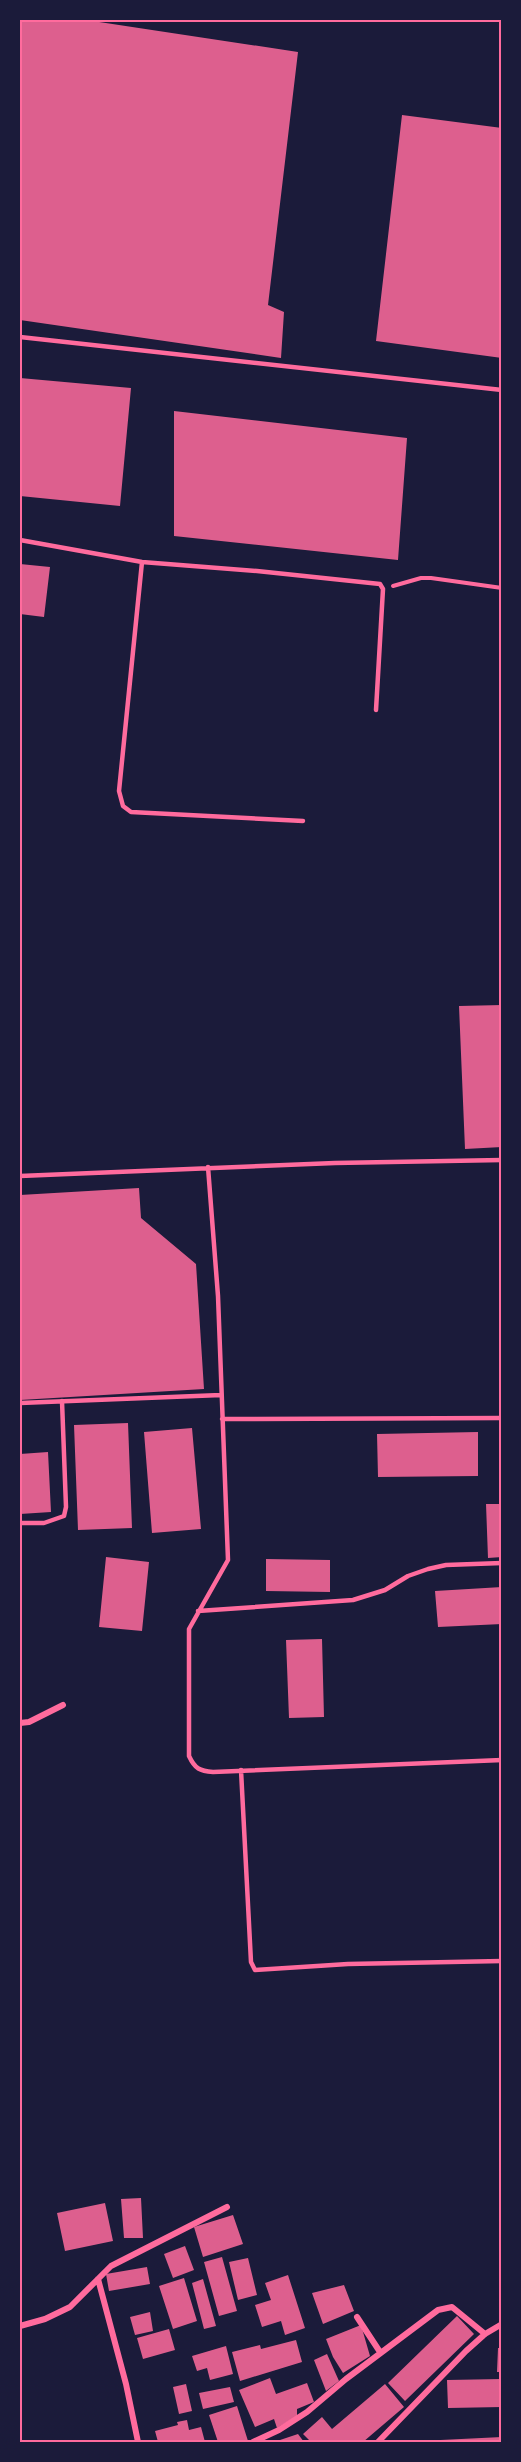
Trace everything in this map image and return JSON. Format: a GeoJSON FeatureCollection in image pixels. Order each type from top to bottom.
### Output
{"type":"FeatureCollection","features":[{"type":"Feature","properties":{"kind":"street"},"geometry":{"type":"LineString","coordinates":[[20,1723],[29,1722],[63,1705]]}},
{"type":"Feature","properties":{"kind":"street"},"geometry":{"type":"LineString","coordinates":[[20,2326],[45,2319],[70,2307],[111,2266],[227,2207]]}},
{"type":"Feature","properties":{"kind":"street"},"geometry":{"type":"LineString","coordinates":[[98,2279],[126,2384],[138,2442]]}},
{"type":"Feature","properties":{"kind":"street"},"geometry":{"type":"LineString","coordinates":[[253,2442],[279,2430],[307,2412],[380,2352],[438,2310],[452,2307],[485,2334]]}},
{"type":"Feature","properties":{"kind":"street"},"geometry":{"type":"LineString","coordinates":[[357,2317],[380,2352]]}},
{"type":"Feature","properties":{"kind":"street"},"geometry":{"type":"LineString","coordinates":[[378,2442],[485,2334],[501,2324]]}},
{"type":"Feature","properties":{"kind":"lane"},"geometry":{"type":"LineString","coordinates":[[20,337],[501,390]]}},
{"type":"Feature","properties":{"kind":"lane"},"geometry":{"type":"LineString","coordinates":[[20,540],[142,562],[380,584],[383,590],[376,710]]}},
{"type":"Feature","properties":{"kind":"lane"},"geometry":{"type":"LineString","coordinates":[[142,562],[118,791],[123,806],[131,812],[303,820]]}},
{"type":"Feature","properties":{"kind":"lane"},"geometry":{"type":"LineString","coordinates":[[20,1176],[208,1167],[501,1160]]}},
{"type":"Feature","properties":{"kind":"lane"},"geometry":{"type":"LineString","coordinates":[[208,1167],[218,1296],[228,1560],[189,1629],[189,1756],[194,1766],[201,1771],[501,1760]]}},
{"type":"Feature","properties":{"kind":"lane"},"geometry":{"type":"LineString","coordinates":[[20,1403],[221,1395]]}},
{"type":"Feature","properties":{"kind":"lane"},"geometry":{"type":"LineString","coordinates":[[20,1523],[44,1523],[63,1516],[66,1507],[62,1401]]}},
{"type":"Feature","properties":{"kind":"lane"},"geometry":{"type":"LineString","coordinates":[[222,1419],[501,1418]]}},
{"type":"Feature","properties":{"kind":"lane"},"geometry":{"type":"LineString","coordinates":[[198,1611],[353,1600],[385,1590],[408,1576],[428,1569],[446,1565],[501,1563]]}},
{"type":"Feature","properties":{"kind":"lane"},"geometry":{"type":"LineString","coordinates":[[241,1770],[251,1962],[255,1970],[348,1964],[501,1961]]}},
{"type":"Feature","properties":{"kind":"path"},"geometry":{"type":"LineString","coordinates":[[383,590],[412,580],[431,578],[501,588]]}},
{"type":"Feature","properties":{"kind":"building"},"geometry":{"type":"Polygon","coordinates":[[[20,20],[86,20],[298,52],[268,305],[284,312],[281,358],[20,320],[20,20]]]}},
{"type":"Feature","properties":{"kind":"building"},"geometry":{"type":"Polygon","coordinates":[[[402,115],[502,128],[502,358],[376,341],[402,115]]]}},
{"type":"Feature","properties":{"kind":"building"},"geometry":{"type":"Polygon","coordinates":[[[20,378],[131,388],[120,506],[20,496],[20,378]]]}},
{"type":"Feature","properties":{"kind":"building"},"geometry":{"type":"Polygon","coordinates":[[[174,411],[407,438],[398,560],[174,536],[174,411]]]}},
{"type":"Feature","properties":{"kind":"building"},"geometry":{"type":"Polygon","coordinates":[[[20,564],[50,567],[44,617],[20,614],[20,564]]]}},
{"type":"Feature","properties":{"kind":"building"},"geometry":{"type":"Polygon","coordinates":[[[502,1005],[502,1147],[465,1149],[459,1006],[502,1005]]]}},
{"type":"Feature","properties":{"kind":"building"},"geometry":{"type":"Polygon","coordinates":[[[139,1188],[141,1218],[196,1264],[204,1389],[20,1400],[20,1195],[139,1188]]]}},
{"type":"Feature","properties":{"kind":"building"},"geometry":{"type":"Polygon","coordinates":[[[128,1423],[132,1528],[78,1530],[74,1425],[128,1423]]]}},
{"type":"Feature","properties":{"kind":"building"},"geometry":{"type":"Polygon","coordinates":[[[192,1428],[201,1529],[152,1533],[144,1432],[192,1428]]]}},
{"type":"Feature","properties":{"kind":"building"},"geometry":{"type":"Polygon","coordinates":[[[478,1432],[478,1476],[378,1477],[377,1434],[478,1432]]]}},
{"type":"Feature","properties":{"kind":"building"},"geometry":{"type":"Polygon","coordinates":[[[48,1452],[51,1512],[20,1514],[20,1454],[48,1452]]]}},
{"type":"Feature","properties":{"kind":"building"},"geometry":{"type":"Polygon","coordinates":[[[486,1504],[502,1504],[502,1557],[488,1558],[486,1504]]]}},
{"type":"Feature","properties":{"kind":"building"},"geometry":{"type":"Polygon","coordinates":[[[106,1557],[149,1562],[142,1631],[99,1627],[106,1557]]]}},
{"type":"Feature","properties":{"kind":"building"},"geometry":{"type":"Polygon","coordinates":[[[266,1559],[330,1560],[330,1592],[266,1591],[266,1559]]]}},
{"type":"Feature","properties":{"kind":"building"},"geometry":{"type":"Polygon","coordinates":[[[502,1587],[502,1624],[438,1627],[435,1591],[502,1587]]]}},
{"type":"Feature","properties":{"kind":"building"},"geometry":{"type":"Polygon","coordinates":[[[322,1639],[324,1717],[289,1718],[286,1640],[322,1639]]]}},
{"type":"Feature","properties":{"kind":"building"},"geometry":{"type":"Polygon","coordinates":[[[141,2198],[143,2238],[124,2238],[121,2199],[141,2198]]]}},
{"type":"Feature","properties":{"kind":"building"},"geometry":{"type":"Polygon","coordinates":[[[105,2203],[113,2241],[65,2251],[57,2213],[105,2203]]]}},
{"type":"Feature","properties":{"kind":"building"},"geometry":{"type":"Polygon","coordinates":[[[233,2215],[243,2244],[203,2257],[194,2227],[233,2215]]]}},
{"type":"Feature","properties":{"kind":"building"},"geometry":{"type":"Polygon","coordinates":[[[185,2246],[194,2270],[173,2278],[164,2254],[185,2246]]]}},
{"type":"Feature","properties":{"kind":"building"},"geometry":{"type":"Polygon","coordinates":[[[222,2257],[237,2311],[219,2316],[204,2262],[222,2257]]]}},
{"type":"Feature","properties":{"kind":"building"},"geometry":{"type":"Polygon","coordinates":[[[248,2258],[257,2295],[238,2300],[229,2262],[248,2258]]]}},
{"type":"Feature","properties":{"kind":"building"},"geometry":{"type":"Polygon","coordinates":[[[147,2267],[150,2284],[109,2291],[106,2274],[147,2267]]]}},
{"type":"Feature","properties":{"kind":"building"},"geometry":{"type":"Polygon","coordinates":[[[288,2275],[305,2328],[285,2335],[281,2321],[262,2327],[255,2305],[271,2300],[265,2283],[288,2275]]]}},
{"type":"Feature","properties":{"kind":"building"},"geometry":{"type":"Polygon","coordinates":[[[184,2278],[197,2321],[173,2329],[159,2286],[184,2278]]]}},
{"type":"Feature","properties":{"kind":"building"},"geometry":{"type":"Polygon","coordinates":[[[203,2279],[216,2326],[204,2329],[192,2283],[203,2279]]]}},
{"type":"Feature","properties":{"kind":"building"},"geometry":{"type":"Polygon","coordinates":[[[344,2285],[354,2311],[323,2324],[312,2293],[344,2285]]]}},
{"type":"Feature","properties":{"kind":"building"},"geometry":{"type":"Polygon","coordinates":[[[150,2312],[153,2331],[135,2335],[130,2317],[150,2312]]]}},
{"type":"Feature","properties":{"kind":"building"},"geometry":{"type":"Polygon","coordinates":[[[457,2316],[474,2334],[405,2401],[388,2383],[457,2316]]]}},
{"type":"Feature","properties":{"kind":"building"},"geometry":{"type":"Polygon","coordinates":[[[361,2325],[370,2356],[343,2373],[326,2339],[361,2325]]]}},
{"type":"Feature","properties":{"kind":"building"},"geometry":{"type":"Polygon","coordinates":[[[169,2329],[175,2350],[143,2359],[137,2338],[169,2329]]]}},
{"type":"Feature","properties":{"kind":"building"},"geometry":{"type":"Polygon","coordinates":[[[296,2340],[302,2362],[240,2381],[232,2352],[260,2345],[261,2349],[296,2340]]]}},
{"type":"Feature","properties":{"kind":"building"},"geometry":{"type":"Polygon","coordinates":[[[226,2346],[233,2374],[210,2380],[207,2368],[197,2371],[192,2356],[226,2346]]]}},
{"type":"Feature","properties":{"kind":"building"},"geometry":{"type":"Polygon","coordinates":[[[498,2348],[502,2348],[502,2372],[497,2372],[498,2348]]]}},
{"type":"Feature","properties":{"kind":"building"},"geometry":{"type":"Polygon","coordinates":[[[327,2354],[339,2381],[326,2391],[314,2360],[327,2354]]]}},
{"type":"Feature","properties":{"kind":"building"},"geometry":{"type":"Polygon","coordinates":[[[270,2378],[276,2394],[307,2383],[314,2402],[297,2409],[297,2416],[277,2428],[274,2419],[255,2427],[239,2390],[270,2378]]]}},
{"type":"Feature","properties":{"kind":"building"},"geometry":{"type":"Polygon","coordinates":[[[502,2379],[502,2407],[448,2408],[447,2380],[502,2379]]]}},
{"type":"Feature","properties":{"kind":"building"},"geometry":{"type":"Polygon","coordinates":[[[186,2384],[192,2411],[179,2414],[173,2387],[186,2384]]]}},
{"type":"Feature","properties":{"kind":"building"},"geometry":{"type":"Polygon","coordinates":[[[385,2384],[404,2407],[363,2442],[311,2442],[303,2434],[322,2417],[332,2429],[385,2384]]]}},
{"type":"Feature","properties":{"kind":"building"},"geometry":{"type":"Polygon","coordinates":[[[230,2387],[234,2402],[203,2409],[199,2393],[230,2387]]]}},
{"type":"Feature","properties":{"kind":"building"},"geometry":{"type":"Polygon","coordinates":[[[237,2406],[248,2441],[218,2442],[209,2415],[237,2406]]]}},
{"type":"Feature","properties":{"kind":"building"},"geometry":{"type":"Polygon","coordinates":[[[187,2420],[189,2430],[201,2427],[205,2442],[158,2442],[155,2431],[178,2425],[177,2422],[187,2420]]]}},
{"type":"Feature","properties":{"kind":"building"},"geometry":{"type":"Polygon","coordinates":[[[298,2434],[304,2442],[274,2442],[298,2434]]]}},
{"type":"Feature","properties":{"kind":"building"},"geometry":{"type":"Polygon","coordinates":[[[502,2437],[502,2442],[420,2441],[502,2437]]]}}]}
